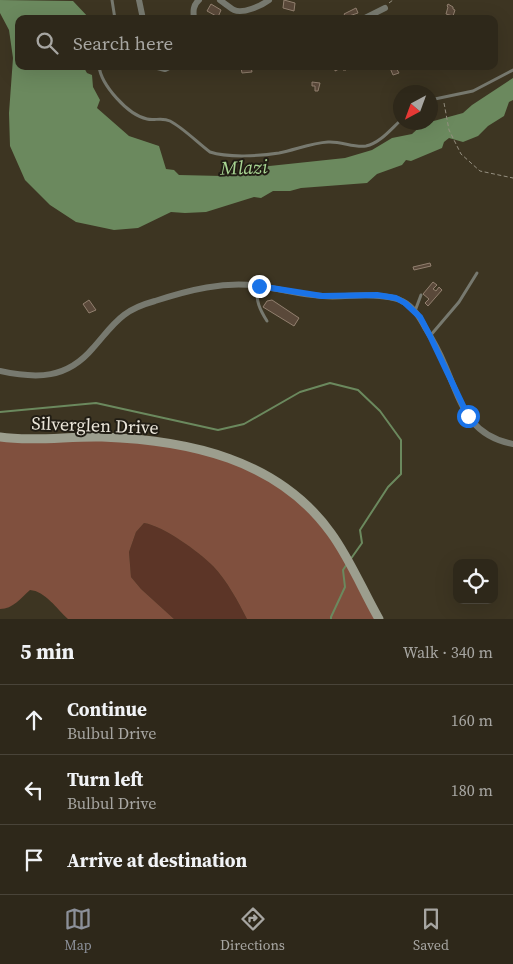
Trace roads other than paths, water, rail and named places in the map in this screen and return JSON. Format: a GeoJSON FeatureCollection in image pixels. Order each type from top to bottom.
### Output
{"type":"FeatureCollection","features":[{"type":"Feature","properties":{"kind":"street"},"geometry":{"type":"LineString","coordinates":[[139,0],[142,15]]}},
{"type":"Feature","properties":{"kind":"street"},"geometry":{"type":"LineString","coordinates":[[194,15],[196,4],[199,0]]}},
{"type":"Feature","properties":{"kind":"street"},"geometry":{"type":"LineString","coordinates":[[220,0],[233,10],[240,11],[269,0]]}},
{"type":"Feature","properties":{"kind":"street"},"geometry":{"type":"LineString","coordinates":[[371,15],[385,8]]}},
{"type":"Feature","properties":{"kind":"street"},"geometry":{"type":"LineString","coordinates":[[0,371],[36,376],[62,372],[83,358],[116,321],[125,314],[138,307],[204,288],[229,284],[259,286],[322,296],[370,295],[392,298],[401,300],[415,311],[444,361],[462,407],[471,420],[487,435],[498,442],[513,444]]}},
{"type":"Feature","properties":{"kind":"street","name":"Silverglen Drive"},"geometry":{"type":"LineString","coordinates":[[0,437],[128,438],[184,447],[231,459],[259,471],[292,492],[322,522],[341,548],[379,619]]}},
{"type":"Feature","properties":{"kind":"lane"},"geometry":{"type":"LineString","coordinates":[[112,0],[114,15]]}},
{"type":"Feature","properties":{"kind":"lane"},"geometry":{"type":"LineString","coordinates":[[100,70],[103,79],[112,93],[132,112],[144,119],[168,120],[210,152],[216,154],[278,153],[330,142],[367,146],[393,127]]}},
{"type":"Feature","properties":{"kind":"lane"},"geometry":{"type":"LineString","coordinates":[[438,99],[473,92],[513,70]]}},
{"type":"Feature","properties":{"kind":"lane"},"geometry":{"type":"LineString","coordinates":[[430,336],[459,302],[477,273]]}},
{"type":"Feature","properties":{"kind":"lane"},"geometry":{"type":"LineString","coordinates":[[259,286],[258,302],[267,321]]}},
{"type":"Feature","properties":{"kind":"lane"},"geometry":{"type":"LineString","coordinates":[[415,311],[421,295]]}},
{"type":"Feature","properties":{"kind":"waterway"},"geometry":{"type":"LineString","coordinates":[[0,412],[96,403],[218,430],[244,424],[300,392],[330,383],[358,390],[380,411],[401,440],[401,474],[388,487],[360,530],[362,543],[350,560]]}},
{"type":"Feature","properties":{"kind":"waterway"},"geometry":{"type":"LineString","coordinates":[[331,619],[345,587],[343,570],[347,564]]}},
{"type":"Feature","properties":{"kind":"water label","name":"Mlazi"},"geometry":{"type":"Point","coordinates":[244,167]}}]}
